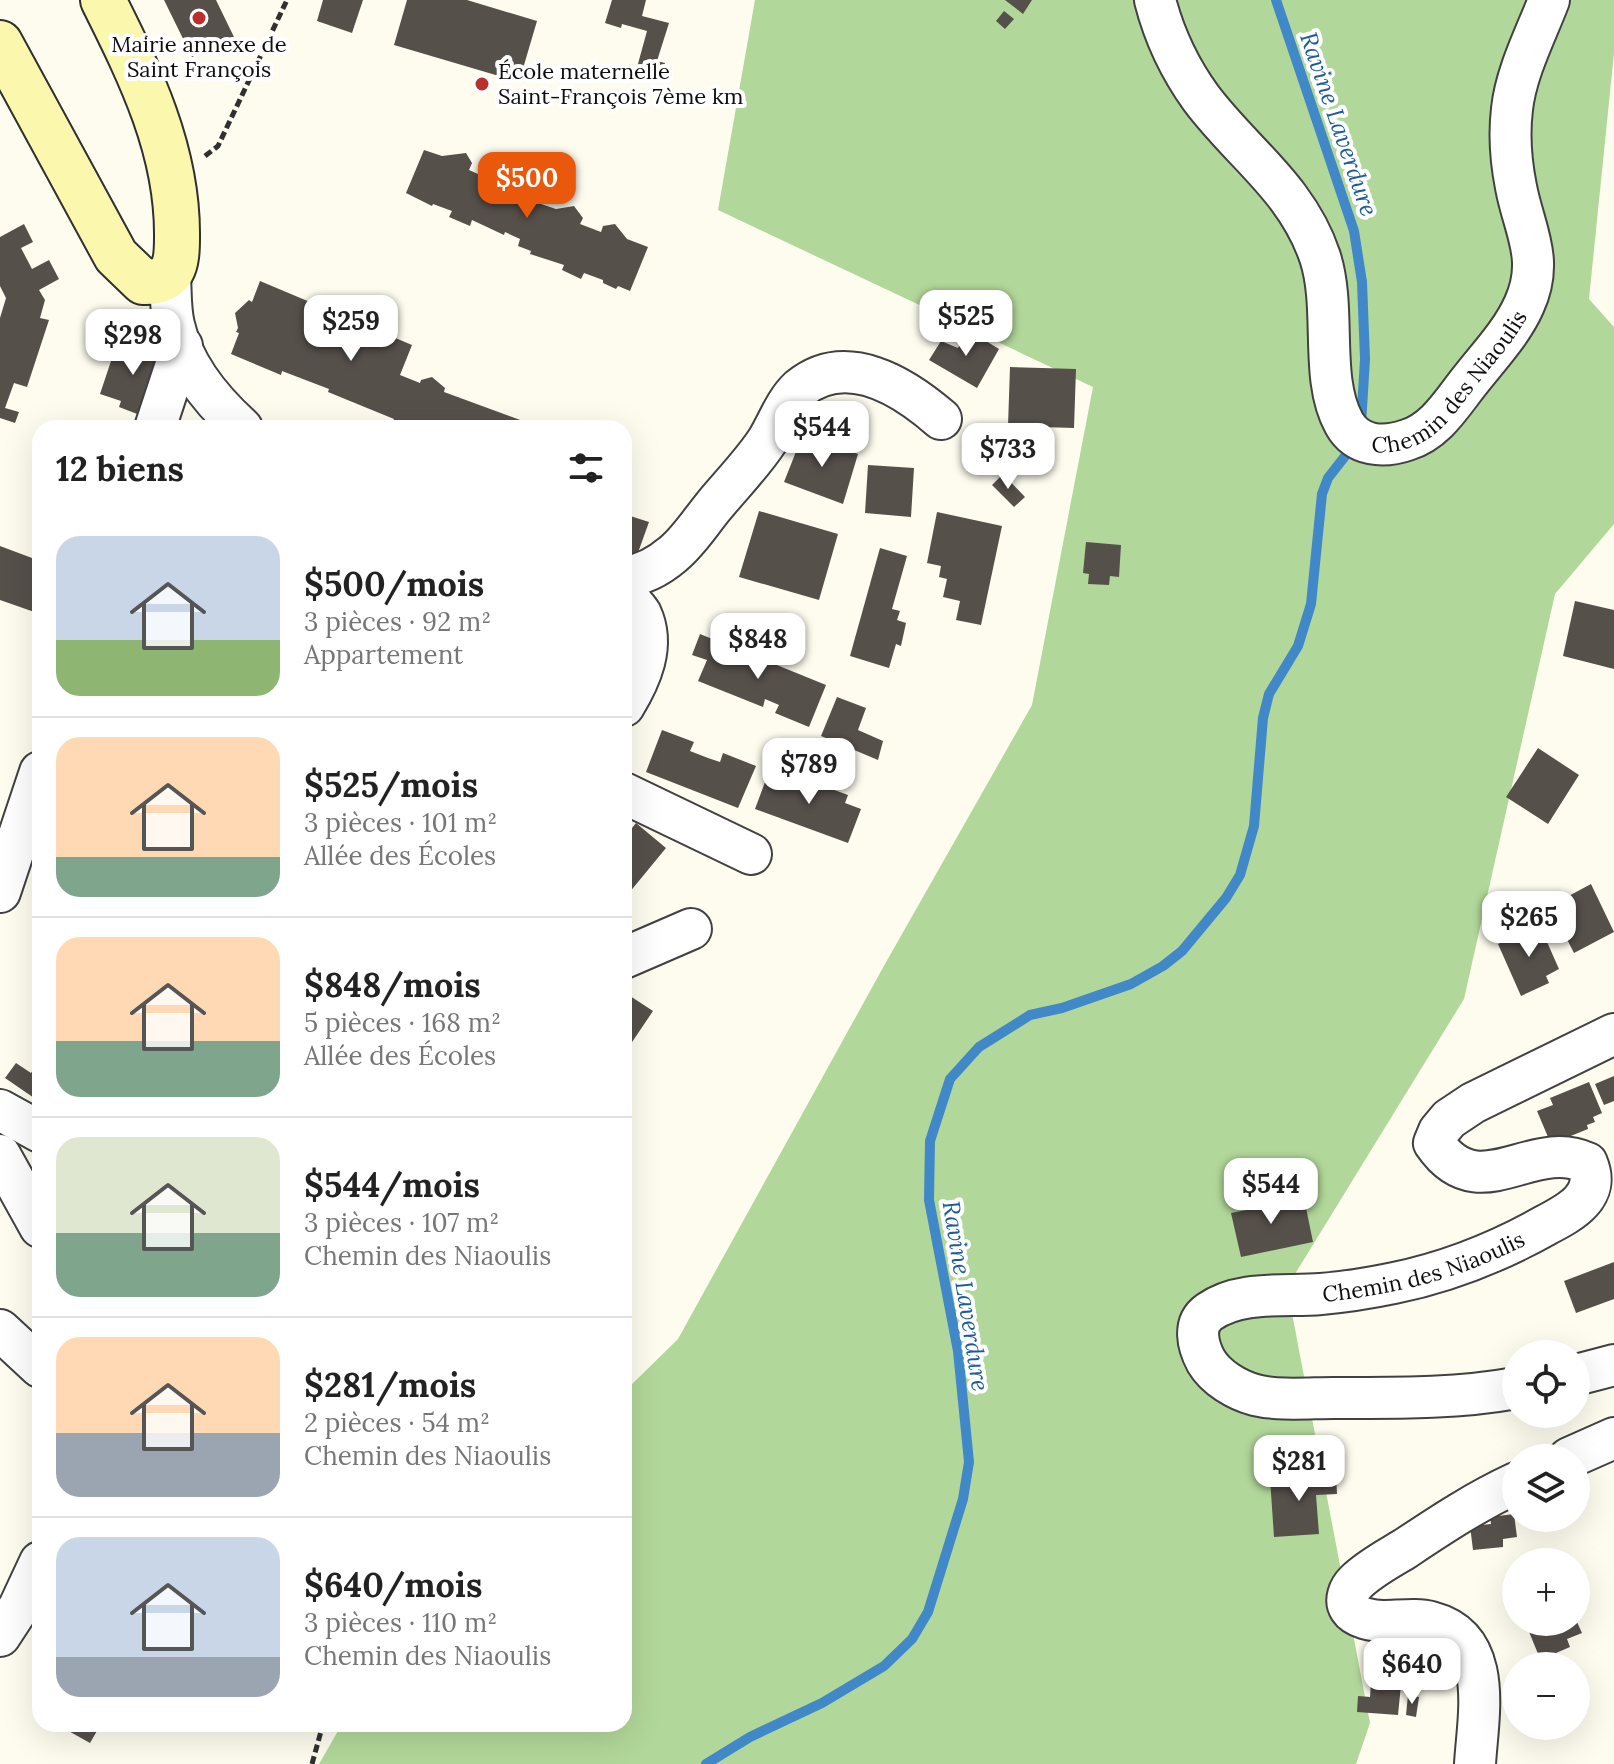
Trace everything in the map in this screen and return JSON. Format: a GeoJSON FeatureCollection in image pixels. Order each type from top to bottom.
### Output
{"type":"FeatureCollection","features":[{"type":"Feature","properties":{"kind":"main road"},"geometry":{"type":"LineString","coordinates":[[0,43],[116,256],[143,282],[155,282],[170,275],[177,258],[178,215],[173,176],[160,128],[139,72],[103,0]]}},
{"type":"Feature","properties":{"kind":"street","name":"Chemin des Niaoulis"},"geometry":{"type":"LineString","coordinates":[[1155,0],[1183,71],[1203,100],[1273,176],[1306,223],[1329,290],[1332,388],[1336,408],[1359,436],[1389,445],[1409,440],[1432,428],[1503,339],[1524,307],[1533,274],[1532,251],[1512,163],[1512,106],[1518,81],[1549,0]]}},
{"type":"Feature","properties":{"kind":"street"},"geometry":{"type":"LineString","coordinates":[[170,275],[174,324],[182,346],[207,394],[234,420]]}},
{"type":"Feature","properties":{"kind":"street"},"geometry":{"type":"LineString","coordinates":[[158,420],[182,346]]}},
{"type":"Feature","properties":{"kind":"street"},"geometry":{"type":"LineString","coordinates":[[632,575],[654,568],[676,552],[766,443],[798,390],[816,379],[837,373],[862,374],[888,380],[912,394],[941,419]]}},
{"type":"Feature","properties":{"kind":"street"},"geometry":{"type":"LineString","coordinates":[[632,603],[641,614],[646,638],[646,664],[632,691]]}},
{"type":"Feature","properties":{"kind":"street"},"geometry":{"type":"LineString","coordinates":[[0,892],[32,796]]}},
{"type":"Feature","properties":{"kind":"street"},"geometry":{"type":"LineString","coordinates":[[632,802],[751,854]]}},
{"type":"Feature","properties":{"kind":"street"},"geometry":{"type":"LineString","coordinates":[[632,955],[691,929]]}},
{"type":"Feature","properties":{"kind":"street","name":"Chemin des Niaoulis"},"geometry":{"type":"LineString","coordinates":[[1502,1390],[1434,1398],[1286,1398],[1255,1394],[1225,1381],[1208,1365],[1199,1346],[1198,1330],[1205,1314],[1223,1304],[1245,1298],[1324,1294],[1394,1283],[1469,1263],[1575,1210],[1589,1190],[1590,1170],[1587,1163],[1574,1157],[1547,1157],[1488,1173],[1462,1169],[1444,1157],[1434,1143],[1449,1119],[1473,1103],[1614,1034]]}},
{"type":"Feature","properties":{"kind":"street"},"geometry":{"type":"LineString","coordinates":[[0,1110],[32,1128]]}},
{"type":"Feature","properties":{"kind":"street"},"geometry":{"type":"LineString","coordinates":[[0,1155],[32,1213]]}},
{"type":"Feature","properties":{"kind":"street"},"geometry":{"type":"LineString","coordinates":[[0,1330],[32,1360]]}},
{"type":"Feature","properties":{"kind":"street"},"geometry":{"type":"LineString","coordinates":[[1590,1371],[1614,1365]]}},
{"type":"Feature","properties":{"kind":"street"},"geometry":{"type":"LineString","coordinates":[[1590,1449],[1614,1438]]}},
{"type":"Feature","properties":{"kind":"street"},"geometry":{"type":"LineString","coordinates":[[1475,1764],[1480,1686],[1475,1661],[1463,1642],[1454,1631],[1429,1621],[1376,1621],[1362,1617],[1351,1611],[1347,1602],[1349,1592],[1367,1573],[1483,1498],[1502,1489]]}},
{"type":"Feature","properties":{"kind":"street"},"geometry":{"type":"LineString","coordinates":[[0,1636],[32,1579]]}},
{"type":"Feature","properties":{"kind":"path"},"geometry":{"type":"LineString","coordinates":[[173,176],[218,146],[287,0]]}},
{"type":"Feature","properties":{"kind":"path"},"geometry":{"type":"LineString","coordinates":[[312,1764],[321,1732]]}},
{"type":"Feature","properties":{"kind":"green space"},"geometry":{"type":"Polygon","coordinates":[[[755,0],[1614,0],[1614,53],[1589,299],[1614,327],[1614,524],[1555,594],[1464,999],[1287,1287],[1370,1723],[1356,1764],[319,1764],[337,1732],[632,1732],[632,1384],[678,1339],[1032,705],[1093,387],[718,210],[755,0]]]}},
{"type":"Feature","properties":{"kind":"building","name":"Mairie annexe de Saint François"},"geometry":{"type":"Polygon","coordinates":[[[164,0],[216,0],[234,37],[192,57],[164,0]]]}},
{"type":"Feature","properties":{"kind":"building"},"geometry":{"type":"Polygon","coordinates":[[[323,0],[363,0],[352,33],[317,21],[323,0]]]}},
{"type":"Feature","properties":{"kind":"building"},"geometry":{"type":"Polygon","coordinates":[[[407,0],[467,0],[537,21],[519,82],[394,45],[407,0]]]}},
{"type":"Feature","properties":{"kind":"building"},"geometry":{"type":"Polygon","coordinates":[[[612,0],[646,0],[642,16],[669,23],[657,61],[665,63],[660,79],[636,71],[647,31],[605,23],[612,0]]]}},
{"type":"Feature","properties":{"kind":"building"},"geometry":{"type":"Polygon","coordinates":[[[1005,0],[1032,0],[1023,14],[1005,0]]]}},
{"type":"Feature","properties":{"kind":"building"},"geometry":{"type":"Polygon","coordinates":[[[1004,11],[1014,19],[1005,29],[996,21],[1004,11]]]}},
{"type":"Feature","properties":{"kind":"building"},"geometry":{"type":"Polygon","coordinates":[[[424,150],[442,156],[466,153],[472,163],[469,170],[489,179],[493,171],[505,170],[519,188],[537,195],[535,202],[556,209],[574,206],[583,218],[580,224],[601,232],[603,226],[615,224],[627,239],[648,247],[630,291],[618,286],[616,289],[584,273],[581,279],[562,270],[564,265],[530,254],[531,251],[518,246],[520,239],[472,220],[470,226],[449,217],[452,211],[432,206],[406,193],[424,150]]]}},
{"type":"Feature","properties":{"kind":"building"},"geometry":{"type":"Polygon","coordinates":[[[24,224],[33,242],[21,248],[32,269],[49,260],[59,279],[39,290],[45,300],[40,318],[49,320],[27,387],[14,383],[5,408],[19,412],[15,423],[0,418],[0,318],[6,298],[0,286],[0,237],[24,224]]]}},
{"type":"Feature","properties":{"kind":"building"},"geometry":{"type":"Polygon","coordinates":[[[260,281],[412,345],[400,375],[420,383],[432,377],[445,388],[444,392],[520,420],[394,420],[328,392],[329,389],[282,371],[281,375],[231,354],[239,333],[236,332],[235,313],[249,300],[252,302],[260,281]]]}},
{"type":"Feature","properties":{"kind":"building"},"geometry":{"type":"Polygon","coordinates":[[[968,330],[999,349],[977,388],[929,360],[941,341],[958,348],[968,330]]]}},
{"type":"Feature","properties":{"kind":"building"},"geometry":{"type":"Polygon","coordinates":[[[118,340],[167,354],[145,417],[119,407],[121,401],[100,394],[118,340]]]}},
{"type":"Feature","properties":{"kind":"building"},"geometry":{"type":"Polygon","coordinates":[[[1010,367],[1076,369],[1074,428],[1008,426],[1010,367]]]}},
{"type":"Feature","properties":{"kind":"building"},"geometry":{"type":"Polygon","coordinates":[[[803,434],[858,454],[843,504],[784,482],[803,434]]]}},
{"type":"Feature","properties":{"kind":"building"},"geometry":{"type":"Polygon","coordinates":[[[868,465],[914,468],[911,517],[865,513],[868,465]]]}},
{"type":"Feature","properties":{"kind":"building"},"geometry":{"type":"Polygon","coordinates":[[[1003,474],[1025,497],[1014,507],[992,485],[1003,474]]]}},
{"type":"Feature","properties":{"kind":"building"},"geometry":{"type":"Polygon","coordinates":[[[759,511],[838,534],[819,600],[739,577],[759,511]]]}},
{"type":"Feature","properties":{"kind":"building"},"geometry":{"type":"Polygon","coordinates":[[[937,512],[1002,526],[981,625],[956,620],[960,601],[943,597],[947,579],[939,577],[941,566],[927,563],[937,512]]]}},
{"type":"Feature","properties":{"kind":"building"},"geometry":{"type":"Polygon","coordinates":[[[632,517],[649,522],[635,561],[632,560],[632,517]]]}},
{"type":"Feature","properties":{"kind":"building"},"geometry":{"type":"Polygon","coordinates":[[[1086,542],[1121,545],[1119,577],[1110,576],[1109,585],[1088,584],[1089,574],[1083,573],[1086,542]]]}},
{"type":"Feature","properties":{"kind":"building"},"geometry":{"type":"Polygon","coordinates":[[[0,546],[32,558],[32,611],[0,600],[0,546]]]}},
{"type":"Feature","properties":{"kind":"building"},"geometry":{"type":"Polygon","coordinates":[[[880,548],[907,556],[892,609],[900,611],[897,620],[906,623],[901,646],[896,644],[889,668],[850,656],[880,548]]]}},
{"type":"Feature","properties":{"kind":"building"},"geometry":{"type":"Polygon","coordinates":[[[1575,601],[1614,610],[1614,669],[1563,656],[1575,601]]]}},
{"type":"Feature","properties":{"kind":"building"},"geometry":{"type":"Polygon","coordinates":[[[700,634],[826,685],[809,727],[775,713],[779,705],[765,699],[763,707],[698,681],[707,660],[692,655],[700,634]]]}},
{"type":"Feature","properties":{"kind":"building"},"geometry":{"type":"Polygon","coordinates":[[[837,697],[866,708],[858,730],[883,741],[878,760],[821,736],[837,697]]]}},
{"type":"Feature","properties":{"kind":"building"},"geometry":{"type":"Polygon","coordinates":[[[662,730],[694,742],[690,751],[708,758],[720,762],[723,753],[756,766],[738,808],[646,772],[662,730]]]}},
{"type":"Feature","properties":{"kind":"building"},"geometry":{"type":"Polygon","coordinates":[[[1538,748],[1579,775],[1548,824],[1506,797],[1538,748]]]}},
{"type":"Feature","properties":{"kind":"building"},"geometry":{"type":"Polygon","coordinates":[[[785,772],[848,795],[845,803],[861,809],[848,843],[755,809],[768,774],[782,780],[785,772]]]}},
{"type":"Feature","properties":{"kind":"building"},"geometry":{"type":"Polygon","coordinates":[[[636,823],[666,848],[632,889],[632,828],[636,823]]]}},
{"type":"Feature","properties":{"kind":"building"},"geometry":{"type":"Polygon","coordinates":[[[1591,884],[1614,932],[1574,953],[1550,906],[1591,884]]]}},
{"type":"Feature","properties":{"kind":"building"},"geometry":{"type":"Polygon","coordinates":[[[1539,924],[1559,969],[1546,976],[1549,983],[1521,996],[1498,944],[1539,924]]]}},
{"type":"Feature","properties":{"kind":"building"},"geometry":{"type":"Polygon","coordinates":[[[632,997],[653,1011],[632,1042],[632,997]]]}},
{"type":"Feature","properties":{"kind":"building"},"geometry":{"type":"Polygon","coordinates":[[[16,1063],[31,1073],[32,1097],[5,1078],[16,1063]]]}},
{"type":"Feature","properties":{"kind":"building"},"geometry":{"type":"Polygon","coordinates":[[[1614,1076],[1614,1101],[1604,1105],[1595,1084],[1614,1076]]]}},
{"type":"Feature","properties":{"kind":"building"},"geometry":{"type":"Polygon","coordinates":[[[1589,1082],[1602,1113],[1593,1117],[1595,1122],[1587,1125],[1588,1129],[1551,1144],[1537,1111],[1553,1105],[1550,1098],[1589,1082]]]}},
{"type":"Feature","properties":{"kind":"building"},"geometry":{"type":"Polygon","coordinates":[[[1272,1195],[1274,1204],[1304,1198],[1313,1242],[1241,1257],[1231,1213],[1247,1210],[1245,1200],[1272,1195]]]}},
{"type":"Feature","properties":{"kind":"building"},"geometry":{"type":"Polygon","coordinates":[[[1614,1262],[1614,1299],[1576,1313],[1564,1281],[1614,1262]]]}},
{"type":"Feature","properties":{"kind":"building"},"geometry":{"type":"Polygon","coordinates":[[[1336,1474],[1337,1494],[1316,1495],[1319,1534],[1274,1537],[1270,1478],[1336,1474]]]}},
{"type":"Feature","properties":{"kind":"building"},"geometry":{"type":"Polygon","coordinates":[[[1502,1516],[1502,1532],[1516,1532],[1517,1537],[1503,1539],[1503,1547],[1473,1550],[1470,1526],[1491,1524],[1490,1517],[1502,1516]]]}},
{"type":"Feature","properties":{"kind":"building"},"geometry":{"type":"Polygon","coordinates":[[[1531,1636],[1574,1636],[1567,1639],[1570,1647],[1558,1652],[1537,1652],[1531,1636]]]}},
{"type":"Feature","properties":{"kind":"building"},"geometry":{"type":"Polygon","coordinates":[[[1371,1682],[1401,1685],[1398,1715],[1357,1712],[1358,1696],[1370,1697],[1371,1682]]]}},
{"type":"Feature","properties":{"kind":"building"},"geometry":{"type":"Polygon","coordinates":[[[1408,1695],[1419,1697],[1416,1717],[1406,1715],[1408,1695]]]}},
{"type":"Feature","properties":{"kind":"building"},"geometry":{"type":"Polygon","coordinates":[[[70,1732],[96,1732],[90,1743],[70,1732]]]}},
{"type":"Feature","properties":{"kind":"waterway","name":"Ravine Laverdure"},"geometry":{"type":"LineString","coordinates":[[1276,0],[1354,231],[1362,282],[1365,359],[1361,425]]}},
{"type":"Feature","properties":{"kind":"waterway","name":"Ravine Laverdure"},"geometry":{"type":"LineString","coordinates":[[706,1764],[750,1737],[822,1703],[884,1666],[912,1639],[928,1612],[963,1499],[969,1462],[958,1351],[929,1200],[930,1141],[950,1079],[979,1047],[1030,1015],[1062,1008],[1131,984],[1163,966],[1182,951],[1226,898],[1240,875],[1254,826],[1263,718],[1269,694],[1298,646],[1311,604],[1322,494],[1328,478],[1353,446]]}},
{"type":"Feature","properties":{"kind":"place","name":"Mairie annexe de Saint François"},"geometry":{"type":"Point","coordinates":[199,18]}},
{"type":"Feature","properties":{"kind":"place","name":"École maternelle Saint-François 7ème km"},"geometry":{"type":"Point","coordinates":[482,84]}}]}
